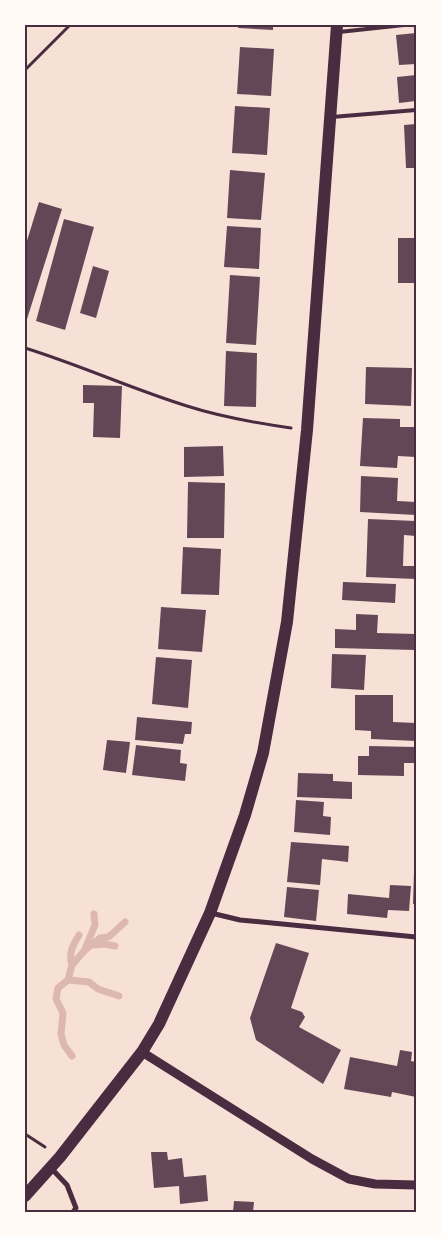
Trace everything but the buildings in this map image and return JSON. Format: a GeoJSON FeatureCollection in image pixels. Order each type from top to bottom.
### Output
{"type":"FeatureCollection","features":[{"type":"Feature","properties":{"kind":"main road"},"geometry":{"type":"LineString","coordinates":[[25,1196],[60,1157],[142,1052],[160,1024],[210,913],[245,815],[263,753],[287,622],[307,430],[337,28]]}},
{"type":"Feature","properties":{"kind":"street"},"geometry":{"type":"LineString","coordinates":[[210,913],[240,920],[416,937]]}},
{"type":"Feature","properties":{"kind":"street"},"geometry":{"type":"LineString","coordinates":[[142,1052],[312,1159],[349,1179],[375,1184],[416,1185]]}},
{"type":"Feature","properties":{"kind":"street"},"geometry":{"type":"LineString","coordinates":[[51,1168],[67,1185],[76,1208],[73,1212]]}},
{"type":"Feature","properties":{"kind":"lane"},"geometry":{"type":"LineString","coordinates":[[337,28],[404,25]]}},
{"type":"Feature","properties":{"kind":"lane"},"geometry":{"type":"LineString","coordinates":[[330,118],[416,110]]}},
{"type":"Feature","properties":{"kind":"path"},"geometry":{"type":"LineString","coordinates":[[25,70],[70,25]]}},
{"type":"Feature","properties":{"kind":"path"},"geometry":{"type":"LineString","coordinates":[[25,348],[58,358],[187,406],[247,421],[307,430]]}},
{"type":"Feature","properties":{"kind":"path"},"geometry":{"type":"LineString","coordinates":[[25,1134],[60,1157]]}},
{"type":"Feature","properties":{"kind":"waterway"},"geometry":{"type":"LineString","coordinates":[[85,949],[95,925],[94,914]]}},
{"type":"Feature","properties":{"kind":"waterway"},"geometry":{"type":"LineString","coordinates":[[72,1056],[64,1045],[61,1034],[63,1013],[56,999],[58,988],[68,980],[72,965],[85,950],[100,938],[111,935],[125,922]]}},
{"type":"Feature","properties":{"kind":"waterway"},"geometry":{"type":"LineString","coordinates":[[72,965],[71,953],[79,935]]}},
{"type":"Feature","properties":{"kind":"waterway"},"geometry":{"type":"LineString","coordinates":[[93,945],[115,946]]}},
{"type":"Feature","properties":{"kind":"waterway"},"geometry":{"type":"LineString","coordinates":[[68,980],[89,982],[98,989],[119,996]]}}]}
